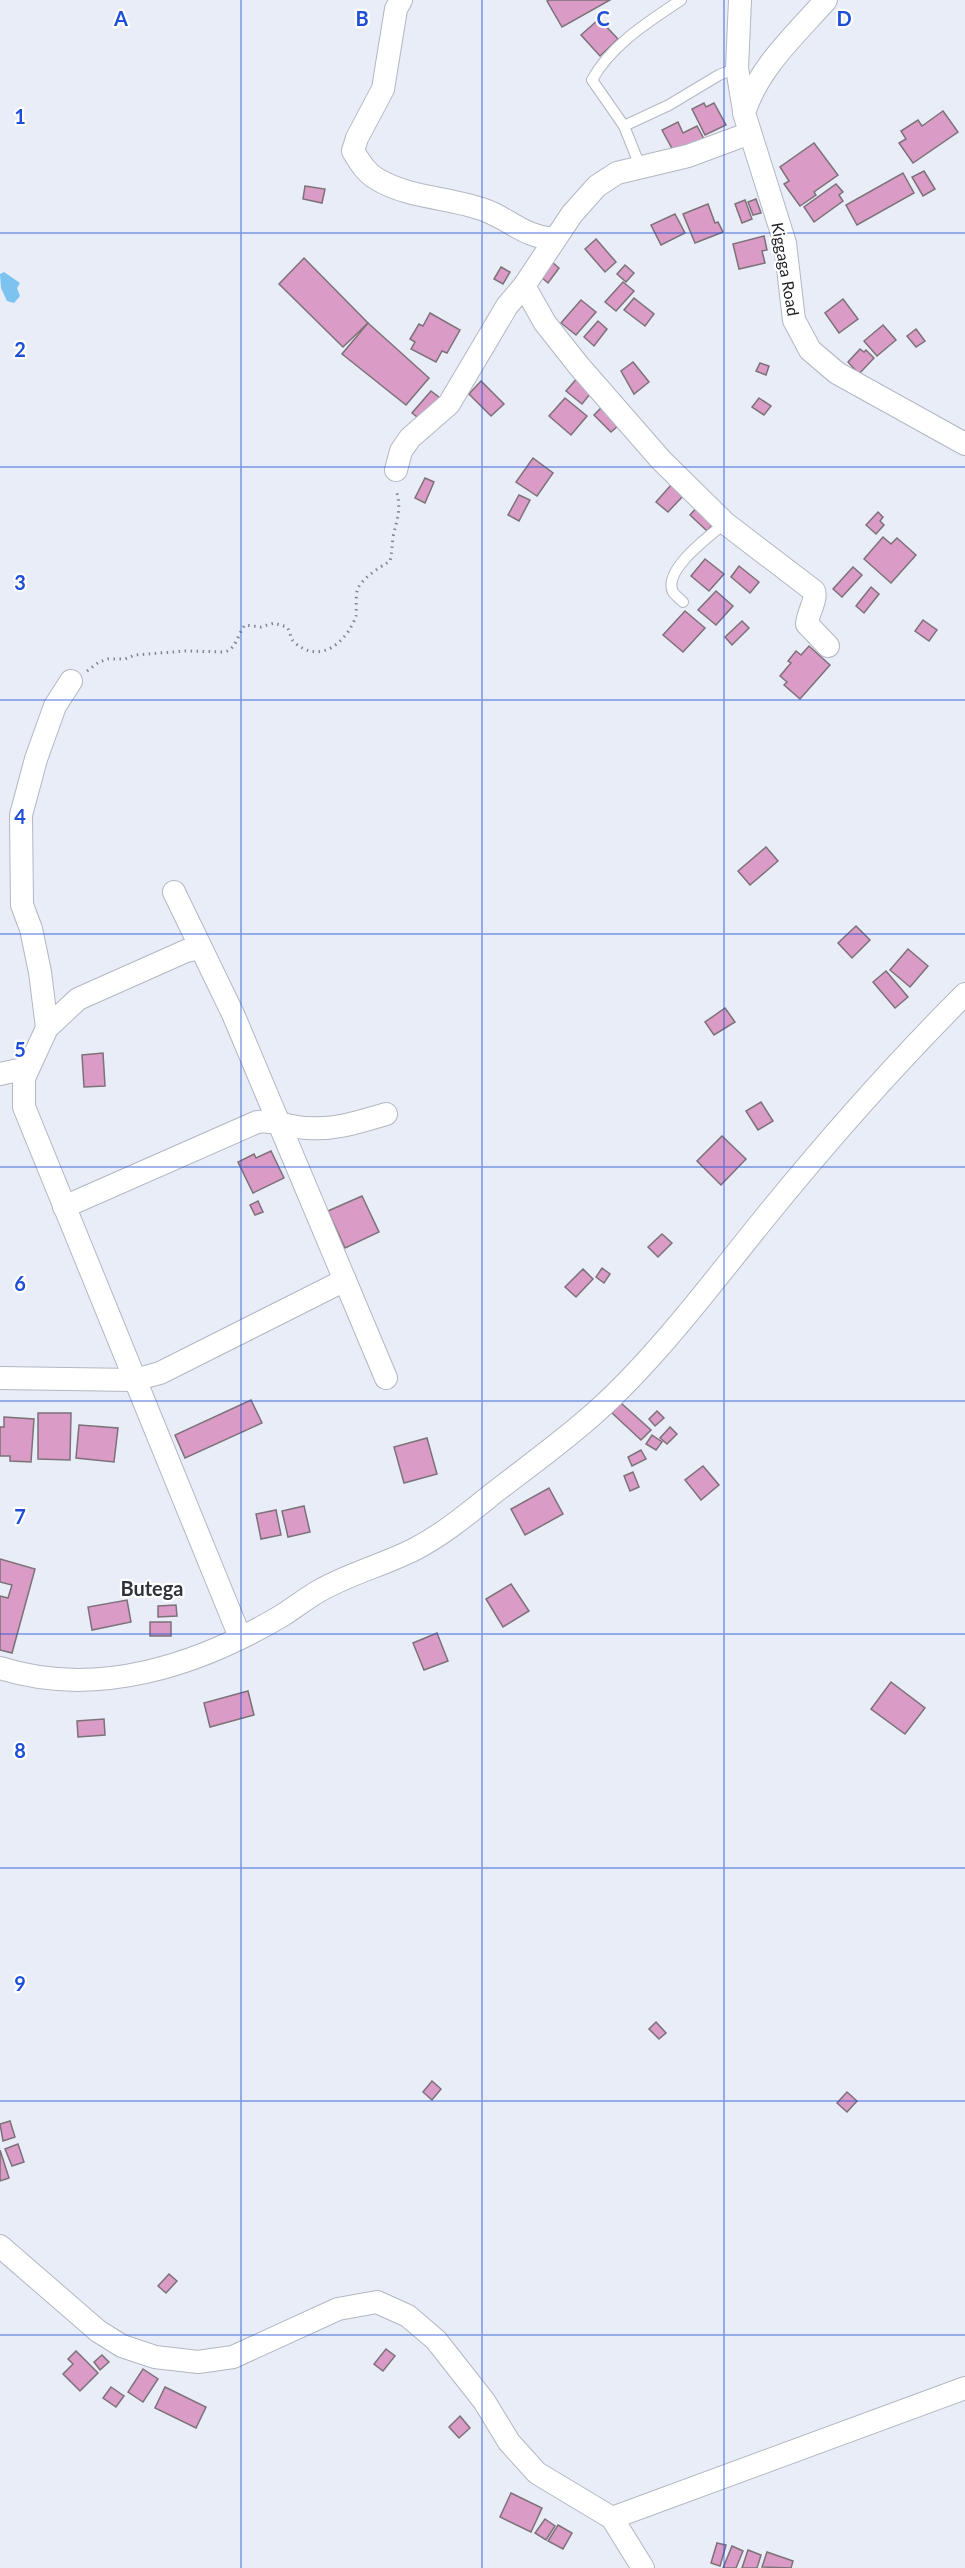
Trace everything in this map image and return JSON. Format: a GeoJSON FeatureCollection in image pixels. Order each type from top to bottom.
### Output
{"type":"FeatureCollection","features":[{"type":"Feature","properties":{"kind":"street"},"geometry":{"type":"LineString","coordinates":[[401,0],[396,9],[384,88],[357,138],[353,151],[361,164],[375,178],[394,188],[465,203],[489,212],[536,237],[554,239]]}},
{"type":"Feature","properties":{"kind":"street","name":"Kiggaga Road"},"geometry":{"type":"LineString","coordinates":[[740,0],[737,68],[747,123],[785,243],[794,320],[810,350],[837,373],[965,444]]}},
{"type":"Feature","properties":{"kind":"street"},"geometry":{"type":"LineString","coordinates":[[396,470],[401,451],[410,438],[449,404],[507,306],[524,286],[554,239],[597,186],[617,172],[688,156],[747,123],[750,92],[774,60],[826,0]]}},
{"type":"Feature","properties":{"kind":"street"},"geometry":{"type":"LineString","coordinates":[[524,286],[545,323],[614,409],[661,460],[725,522],[814,591],[815,600],[808,611],[807,624],[828,646]]}},
{"type":"Feature","properties":{"kind":"street"},"geometry":{"type":"LineString","coordinates":[[47,1028],[40,972],[31,929],[22,905],[21,815],[36,759],[51,717],[71,681]]}},
{"type":"Feature","properties":{"kind":"street"},"geometry":{"type":"LineString","coordinates":[[174,892],[233,1014],[386,1378]]}},
{"type":"Feature","properties":{"kind":"street"},"geometry":{"type":"LineString","coordinates":[[201,948],[186,951],[78,999],[47,1028],[24,1078],[24,1107],[240,1637]]}},
{"type":"Feature","properties":{"kind":"street"},"geometry":{"type":"LineString","coordinates":[[0,1668],[59,1680],[123,1676],[165,1668],[200,1656],[240,1637],[282,1615],[344,1577],[414,1550],[439,1535],[599,1409],[680,1322],[822,1147],[965,994]]}},
{"type":"Feature","properties":{"kind":"street"},"geometry":{"type":"LineString","coordinates":[[0,1074],[28,1068]]}},
{"type":"Feature","properties":{"kind":"street"},"geometry":{"type":"LineString","coordinates":[[64,1208],[257,1122],[268,1120],[306,1128],[340,1128],[386,1114]]}},
{"type":"Feature","properties":{"kind":"street"},"geometry":{"type":"LineString","coordinates":[[0,1378],[134,1380],[160,1373],[345,1280]]}},
{"type":"Feature","properties":{"kind":"street"},"geometry":{"type":"LineString","coordinates":[[0,2246],[98,2331],[122,2346],[155,2357],[198,2362],[233,2357],[338,2309],[377,2302],[408,2316],[436,2340],[484,2401],[509,2442],[537,2473],[612,2518],[643,2568]]}},
{"type":"Feature","properties":{"kind":"street"},"geometry":{"type":"LineString","coordinates":[[612,2518],[965,2388]]}},
{"type":"Feature","properties":{"kind":"lane"},"geometry":{"type":"LineString","coordinates":[[640,166],[624,126],[592,80],[602,62],[632,35],[681,0]]}},
{"type":"Feature","properties":{"kind":"lane"},"geometry":{"type":"LineString","coordinates":[[624,126],[669,105],[718,75],[737,68]]}},
{"type":"Feature","properties":{"kind":"lane"},"geometry":{"type":"LineString","coordinates":[[683,602],[672,591],[672,579],[682,561],[725,522]]}},
{"type":"Feature","properties":{"kind":"path"},"geometry":{"type":"LineString","coordinates":[[71,681],[99,662],[108,659],[186,651],[225,652],[237,643],[245,625],[261,627],[274,623],[287,627],[293,641],[302,648],[313,652],[323,652],[332,648],[346,634],[356,616],[358,589],[375,570],[390,561],[399,517],[399,501],[395,489],[396,470]]}},
{"type":"Feature","properties":{"kind":"water"},"geometry":{"type":"Polygon","coordinates":[[[4,272],[20,283],[17,288],[20,296],[14,303],[7,301],[1,288],[0,274],[4,272]]]}},
{"type":"Feature","properties":{"kind":"building"},"geometry":{"type":"Polygon","coordinates":[[[610,0],[562,27],[547,1],[610,0]]]}},
{"type":"Feature","properties":{"kind":"building"},"geometry":{"type":"Polygon","coordinates":[[[599,19],[618,39],[600,56],[581,35],[599,19]]]}},
{"type":"Feature","properties":{"kind":"building"},"geometry":{"type":"Polygon","coordinates":[[[704,103],[706,107],[714,103],[726,125],[705,135],[692,109],[704,103]]]}},
{"type":"Feature","properties":{"kind":"building"},"geometry":{"type":"Polygon","coordinates":[[[943,111],[958,132],[913,163],[899,143],[906,139],[901,131],[918,120],[922,126],[943,111]]]}},
{"type":"Feature","properties":{"kind":"building"},"geometry":{"type":"Polygon","coordinates":[[[678,122],[683,133],[697,126],[704,139],[675,154],[662,130],[678,122]]]}},
{"type":"Feature","properties":{"kind":"building"},"geometry":{"type":"Polygon","coordinates":[[[814,143],[838,175],[814,192],[816,195],[800,206],[784,184],[789,181],[780,167],[814,143]]]}},
{"type":"Feature","properties":{"kind":"building"},"geometry":{"type":"Polygon","coordinates":[[[924,171],[935,189],[923,196],[912,177],[924,171]]]}},
{"type":"Feature","properties":{"kind":"building"},"geometry":{"type":"Polygon","coordinates":[[[903,173],[914,193],[857,225],[846,205],[903,173]]]}},
{"type":"Feature","properties":{"kind":"building"},"geometry":{"type":"Polygon","coordinates":[[[836,184],[843,192],[839,195],[843,201],[814,222],[804,207],[836,184]]]}},
{"type":"Feature","properties":{"kind":"building"},"geometry":{"type":"Polygon","coordinates":[[[305,186],[325,189],[322,203],[303,199],[305,186]]]}},
{"type":"Feature","properties":{"kind":"building"},"geometry":{"type":"Polygon","coordinates":[[[756,199],[761,213],[753,215],[748,202],[756,199]]]}},
{"type":"Feature","properties":{"kind":"building"},"geometry":{"type":"Polygon","coordinates":[[[745,200],[752,219],[742,223],[735,204],[745,200]]]}},
{"type":"Feature","properties":{"kind":"building"},"geometry":{"type":"Polygon","coordinates":[[[708,204],[715,223],[718,222],[723,232],[695,243],[683,214],[708,204]]]}},
{"type":"Feature","properties":{"kind":"building"},"geometry":{"type":"Polygon","coordinates":[[[675,214],[685,233],[661,245],[651,225],[675,214]]]}},
{"type":"Feature","properties":{"kind":"building"},"geometry":{"type":"Polygon","coordinates":[[[764,236],[767,250],[762,251],[765,263],[739,269],[733,244],[764,236]]]}},
{"type":"Feature","properties":{"kind":"building"},"geometry":{"type":"Polygon","coordinates":[[[596,239],[616,262],[605,272],[585,249],[596,239]]]}},
{"type":"Feature","properties":{"kind":"building"},"geometry":{"type":"Polygon","coordinates":[[[304,258],[368,323],[343,347],[279,284],[304,258]]]}},
{"type":"Feature","properties":{"kind":"building"},"geometry":{"type":"Polygon","coordinates":[[[552,262],[559,268],[548,283],[541,277],[552,262]]]}},
{"type":"Feature","properties":{"kind":"building"},"geometry":{"type":"Polygon","coordinates":[[[625,265],[634,273],[626,282],[617,274],[625,265]]]}},
{"type":"Feature","properties":{"kind":"building"},"geometry":{"type":"Polygon","coordinates":[[[501,267],[510,272],[503,284],[494,279],[501,267]]]}},
{"type":"Feature","properties":{"kind":"building"},"geometry":{"type":"Polygon","coordinates":[[[623,282],[634,291],[616,311],[605,302],[623,282]]]}},
{"type":"Feature","properties":{"kind":"building"},"geometry":{"type":"Polygon","coordinates":[[[634,298],[654,314],[645,326],[624,310],[634,298]]]}},
{"type":"Feature","properties":{"kind":"building"},"geometry":{"type":"Polygon","coordinates":[[[843,299],[858,319],[839,333],[825,313],[843,299]]]}},
{"type":"Feature","properties":{"kind":"building"},"geometry":{"type":"Polygon","coordinates":[[[581,300],[596,312],[576,335],[561,323],[581,300]]]}},
{"type":"Feature","properties":{"kind":"building"},"geometry":{"type":"Polygon","coordinates":[[[430,313],[460,330],[447,353],[442,351],[436,362],[411,349],[415,342],[410,339],[419,324],[423,326],[430,313]]]}},
{"type":"Feature","properties":{"kind":"building"},"geometry":{"type":"Polygon","coordinates":[[[598,321],[607,329],[594,346],[584,337],[598,321]]]}},
{"type":"Feature","properties":{"kind":"building"},"geometry":{"type":"Polygon","coordinates":[[[368,323],[429,378],[406,405],[342,354],[368,323]]]}},
{"type":"Feature","properties":{"kind":"building"},"geometry":{"type":"Polygon","coordinates":[[[883,325],[896,340],[877,356],[864,341],[883,325]]]}},
{"type":"Feature","properties":{"kind":"building"},"geometry":{"type":"Polygon","coordinates":[[[916,329],[925,341],[916,347],[907,336],[916,329]]]}},
{"type":"Feature","properties":{"kind":"building"},"geometry":{"type":"Polygon","coordinates":[[[860,349],[864,352],[866,350],[874,358],[859,374],[848,362],[860,349]]]}},
{"type":"Feature","properties":{"kind":"building"},"geometry":{"type":"Polygon","coordinates":[[[633,362],[649,382],[634,394],[621,371],[633,362]]]}},
{"type":"Feature","properties":{"kind":"building"},"geometry":{"type":"Polygon","coordinates":[[[760,363],[769,366],[766,375],[756,371],[760,363]]]}},
{"type":"Feature","properties":{"kind":"building"},"geometry":{"type":"Polygon","coordinates":[[[579,376],[595,388],[582,404],[566,391],[579,376]]]}},
{"type":"Feature","properties":{"kind":"building"},"geometry":{"type":"Polygon","coordinates":[[[481,381],[504,404],[491,416],[469,394],[481,381]]]}},
{"type":"Feature","properties":{"kind":"building"},"geometry":{"type":"Polygon","coordinates":[[[431,391],[440,398],[422,421],[412,413],[431,391]]]}},
{"type":"Feature","properties":{"kind":"building"},"geometry":{"type":"Polygon","coordinates":[[[565,398],[587,416],[571,435],[549,416],[565,398]]]}},
{"type":"Feature","properties":{"kind":"building"},"geometry":{"type":"Polygon","coordinates":[[[759,398],[771,406],[764,415],[752,407],[759,398]]]}},
{"type":"Feature","properties":{"kind":"building"},"geometry":{"type":"Polygon","coordinates":[[[603,406],[618,426],[611,432],[594,415],[603,406]]]}},
{"type":"Feature","properties":{"kind":"building"},"geometry":{"type":"Polygon","coordinates":[[[533,458],[553,473],[537,496],[516,482],[533,458]]]}},
{"type":"Feature","properties":{"kind":"building"},"geometry":{"type":"Polygon","coordinates":[[[425,478],[434,482],[425,503],[415,498],[425,478]]]}},
{"type":"Feature","properties":{"kind":"building"},"geometry":{"type":"Polygon","coordinates":[[[671,485],[683,496],[668,512],[656,502],[671,485]]]}},
{"type":"Feature","properties":{"kind":"building"},"geometry":{"type":"Polygon","coordinates":[[[519,495],[530,500],[519,521],[508,515],[519,495]]]}},
{"type":"Feature","properties":{"kind":"building"},"geometry":{"type":"Polygon","coordinates":[[[699,505],[716,521],[707,531],[690,515],[699,505]]]}},
{"type":"Feature","properties":{"kind":"building"},"geometry":{"type":"Polygon","coordinates":[[[878,512],[883,517],[880,521],[884,525],[876,534],[866,525],[878,512]]]}},
{"type":"Feature","properties":{"kind":"building"},"geometry":{"type":"Polygon","coordinates":[[[883,537],[891,544],[897,538],[916,555],[891,583],[864,559],[883,537]]]}},
{"type":"Feature","properties":{"kind":"building"},"geometry":{"type":"Polygon","coordinates":[[[705,559],[724,574],[709,591],[691,576],[705,559]]]}},
{"type":"Feature","properties":{"kind":"building"},"geometry":{"type":"Polygon","coordinates":[[[739,566],[759,582],[750,593],[731,577],[739,566]]]}},
{"type":"Feature","properties":{"kind":"building"},"geometry":{"type":"Polygon","coordinates":[[[853,567],[862,575],[842,597],[833,589],[853,567]]]}},
{"type":"Feature","properties":{"kind":"building"},"geometry":{"type":"Polygon","coordinates":[[[871,587],[879,594],[864,613],[856,606],[871,587]]]}},
{"type":"Feature","properties":{"kind":"building"},"geometry":{"type":"Polygon","coordinates":[[[716,591],[733,606],[716,625],[698,610],[716,591]]]}},
{"type":"Feature","properties":{"kind":"building"},"geometry":{"type":"Polygon","coordinates":[[[685,611],[705,628],[683,652],[663,635],[685,611]]]}},
{"type":"Feature","properties":{"kind":"building"},"geometry":{"type":"Polygon","coordinates":[[[923,620],[937,630],[929,641],[915,631],[923,620]]]}},
{"type":"Feature","properties":{"kind":"building"},"geometry":{"type":"Polygon","coordinates":[[[742,621],[749,628],[732,645],[725,637],[742,621]]]}},
{"type":"Feature","properties":{"kind":"building"},"geometry":{"type":"Polygon","coordinates":[[[809,646],[830,665],[800,699],[784,685],[787,682],[780,676],[791,663],[788,661],[796,651],[801,655],[809,646]]]}},
{"type":"Feature","properties":{"kind":"building"},"geometry":{"type":"Polygon","coordinates":[[[766,847],[778,861],[750,885],[738,871],[766,847]]]}},
{"type":"Feature","properties":{"kind":"building"},"geometry":{"type":"Polygon","coordinates":[[[856,926],[870,940],[852,958],[838,943],[856,926]]]}},
{"type":"Feature","properties":{"kind":"building"},"geometry":{"type":"Polygon","coordinates":[[[908,949],[928,966],[910,987],[890,970],[908,949]]]}},
{"type":"Feature","properties":{"kind":"building"},"geometry":{"type":"Polygon","coordinates":[[[886,971],[908,997],[895,1008],[873,982],[886,971]]]}},
{"type":"Feature","properties":{"kind":"building"},"geometry":{"type":"Polygon","coordinates":[[[725,1008],[735,1022],[714,1035],[705,1022],[725,1008]]]}},
{"type":"Feature","properties":{"kind":"building"},"geometry":{"type":"Polygon","coordinates":[[[103,1053],[105,1086],[84,1087],[82,1055],[103,1053]]]}},
{"type":"Feature","properties":{"kind":"building"},"geometry":{"type":"Polygon","coordinates":[[[761,1102],[773,1121],[758,1130],[746,1111],[761,1102]]]}},
{"type":"Feature","properties":{"kind":"building"},"geometry":{"type":"Polygon","coordinates":[[[722,1136],[746,1159],[721,1185],[697,1161],[722,1136]]]}},
{"type":"Feature","properties":{"kind":"building"},"geometry":{"type":"Polygon","coordinates":[[[271,1151],[284,1178],[253,1193],[238,1162],[254,1154],[256,1158],[271,1151]]]}},
{"type":"Feature","properties":{"kind":"building"},"geometry":{"type":"Polygon","coordinates":[[[362,1196],[379,1232],[345,1248],[328,1211],[362,1196]]]}},
{"type":"Feature","properties":{"kind":"building"},"geometry":{"type":"Polygon","coordinates":[[[258,1201],[263,1212],[255,1215],[250,1205],[258,1201]]]}},
{"type":"Feature","properties":{"kind":"building"},"geometry":{"type":"Polygon","coordinates":[[[662,1234],[672,1243],[658,1257],[648,1247],[662,1234]]]}},
{"type":"Feature","properties":{"kind":"building"},"geometry":{"type":"Polygon","coordinates":[[[602,1268],[610,1274],[604,1283],[596,1277],[602,1268]]]}},
{"type":"Feature","properties":{"kind":"building"},"geometry":{"type":"Polygon","coordinates":[[[583,1269],[593,1279],[576,1297],[565,1287],[583,1269]]]}},
{"type":"Feature","properties":{"kind":"building"},"geometry":{"type":"Polygon","coordinates":[[[251,1400],[262,1423],[185,1458],[175,1435],[251,1400]]]}},
{"type":"Feature","properties":{"kind":"building"},"geometry":{"type":"Polygon","coordinates":[[[621,1403],[651,1430],[641,1440],[612,1413],[621,1403]]]}},
{"type":"Feature","properties":{"kind":"building"},"geometry":{"type":"Polygon","coordinates":[[[657,1411],[664,1418],[655,1426],[649,1419],[657,1411]]]}},
{"type":"Feature","properties":{"kind":"building"},"geometry":{"type":"Polygon","coordinates":[[[38,1413],[71,1413],[70,1460],[38,1459],[38,1413]]]}},
{"type":"Feature","properties":{"kind":"building"},"geometry":{"type":"Polygon","coordinates":[[[4,1417],[34,1419],[31,1462],[10,1461],[10,1456],[0,1456],[0,1427],[4,1427],[4,1417]]]}},
{"type":"Feature","properties":{"kind":"building"},"geometry":{"type":"Polygon","coordinates":[[[79,1425],[118,1428],[114,1462],[76,1458],[79,1425]]]}},
{"type":"Feature","properties":{"kind":"building"},"geometry":{"type":"Polygon","coordinates":[[[670,1427],[677,1434],[667,1444],[660,1438],[670,1427]]]}},
{"type":"Feature","properties":{"kind":"building"},"geometry":{"type":"Polygon","coordinates":[[[652,1435],[662,1442],[656,1450],[646,1444],[652,1435]]]}},
{"type":"Feature","properties":{"kind":"building"},"geometry":{"type":"Polygon","coordinates":[[[427,1438],[437,1474],[404,1483],[394,1447],[427,1438]]]}},
{"type":"Feature","properties":{"kind":"building"},"geometry":{"type":"Polygon","coordinates":[[[641,1450],[646,1459],[632,1466],[628,1457],[641,1450]]]}},
{"type":"Feature","properties":{"kind":"building"},"geometry":{"type":"Polygon","coordinates":[[[703,1466],[719,1485],[701,1500],[685,1480],[703,1466]]]}},
{"type":"Feature","properties":{"kind":"building"},"geometry":{"type":"Polygon","coordinates":[[[633,1472],[639,1487],[630,1491],[624,1476],[633,1472]]]}},
{"type":"Feature","properties":{"kind":"building"},"geometry":{"type":"Polygon","coordinates":[[[549,1488],[563,1514],[525,1535],[511,1509],[549,1488]]]}},
{"type":"Feature","properties":{"kind":"building"},"geometry":{"type":"Polygon","coordinates":[[[304,1506],[310,1532],[288,1537],[282,1511],[304,1506]]]}},
{"type":"Feature","properties":{"kind":"building"},"geometry":{"type":"Polygon","coordinates":[[[276,1510],[281,1535],[261,1539],[256,1514],[276,1510]]]}},
{"type":"Feature","properties":{"kind":"building"},"geometry":{"type":"Polygon","coordinates":[[[0,1559],[35,1569],[12,1653],[0,1650],[0,1596],[8,1598],[12,1585],[0,1582],[0,1559]]]}},
{"type":"Feature","properties":{"kind":"building"},"geometry":{"type":"Polygon","coordinates":[[[511,1584],[529,1611],[503,1627],[486,1599],[511,1584]]]}},
{"type":"Feature","properties":{"kind":"building"},"geometry":{"type":"Polygon","coordinates":[[[127,1600],[131,1622],[92,1630],[88,1607],[127,1600]]]}},
{"type":"Feature","properties":{"kind":"building"},"geometry":{"type":"Polygon","coordinates":[[[176,1605],[177,1616],[158,1617],[158,1606],[176,1605]]]}},
{"type":"Feature","properties":{"kind":"building"},"geometry":{"type":"Polygon","coordinates":[[[150,1622],[171,1622],[171,1636],[150,1636],[150,1622]]]}},
{"type":"Feature","properties":{"kind":"building"},"geometry":{"type":"Polygon","coordinates":[[[437,1633],[448,1661],[424,1670],[413,1643],[437,1633]]]}},
{"type":"Feature","properties":{"kind":"building"},"geometry":{"type":"Polygon","coordinates":[[[891,1682],[925,1708],[905,1734],[871,1709],[891,1682]]]}},
{"type":"Feature","properties":{"kind":"building"},"geometry":{"type":"Polygon","coordinates":[[[248,1691],[254,1715],[210,1727],[204,1703],[248,1691]]]}},
{"type":"Feature","properties":{"kind":"building"},"geometry":{"type":"Polygon","coordinates":[[[104,1719],[105,1735],[78,1737],[77,1721],[104,1719]]]}},
{"type":"Feature","properties":{"kind":"building"},"geometry":{"type":"Polygon","coordinates":[[[656,2022],[666,2033],[659,2039],[649,2029],[656,2022]]]}},
{"type":"Feature","properties":{"kind":"building"},"geometry":{"type":"Polygon","coordinates":[[[432,2081],[441,2089],[432,2100],[423,2092],[432,2081]]]}},
{"type":"Feature","properties":{"kind":"building"},"geometry":{"type":"Polygon","coordinates":[[[847,2092],[857,2101],[847,2112],[837,2103],[847,2092]]]}},
{"type":"Feature","properties":{"kind":"building"},"geometry":{"type":"Polygon","coordinates":[[[10,2121],[15,2137],[3,2141],[0,2124],[10,2121]]]}},
{"type":"Feature","properties":{"kind":"building"},"geometry":{"type":"Polygon","coordinates":[[[18,2144],[24,2162],[12,2166],[5,2149],[18,2144]]]}},
{"type":"Feature","properties":{"kind":"building"},"geometry":{"type":"Polygon","coordinates":[[[0,2150],[9,2178],[0,2181],[0,2150]]]}},
{"type":"Feature","properties":{"kind":"building"},"geometry":{"type":"Polygon","coordinates":[[[169,2274],[177,2281],[166,2293],[158,2286],[169,2274]]]}},
{"type":"Feature","properties":{"kind":"building"},"geometry":{"type":"Polygon","coordinates":[[[386,2349],[395,2356],[383,2371],[374,2364],[386,2349]]]}},
{"type":"Feature","properties":{"kind":"building"},"geometry":{"type":"Polygon","coordinates":[[[76,2351],[98,2373],[80,2391],[63,2374],[73,2364],[68,2359],[76,2351]]]}},
{"type":"Feature","properties":{"kind":"building"},"geometry":{"type":"Polygon","coordinates":[[[102,2355],[109,2362],[100,2370],[94,2362],[102,2355]]]}},
{"type":"Feature","properties":{"kind":"building"},"geometry":{"type":"Polygon","coordinates":[[[143,2369],[158,2379],[143,2402],[128,2392],[143,2369]]]}},
{"type":"Feature","properties":{"kind":"building"},"geometry":{"type":"Polygon","coordinates":[[[111,2387],[124,2396],[116,2407],[103,2398],[111,2387]]]}},
{"type":"Feature","properties":{"kind":"building"},"geometry":{"type":"Polygon","coordinates":[[[165,2387],[206,2407],[196,2428],[155,2408],[165,2387]]]}},
{"type":"Feature","properties":{"kind":"building"},"geometry":{"type":"Polygon","coordinates":[[[460,2416],[470,2428],[459,2438],[449,2427],[460,2416]]]}},
{"type":"Feature","properties":{"kind":"building"},"geometry":{"type":"Polygon","coordinates":[[[511,2493],[542,2508],[531,2532],[500,2517],[511,2493]]]}},
{"type":"Feature","properties":{"kind":"building"},"geometry":{"type":"Polygon","coordinates":[[[545,2519],[555,2526],[546,2540],[535,2533],[545,2519]]]}},
{"type":"Feature","properties":{"kind":"building"},"geometry":{"type":"Polygon","coordinates":[[[558,2525],[572,2533],[563,2549],[548,2541],[558,2525]]]}},
{"type":"Feature","properties":{"kind":"building"},"geometry":{"type":"Polygon","coordinates":[[[717,2543],[726,2545],[720,2566],[711,2563],[717,2543]]]}},
{"type":"Feature","properties":{"kind":"building"},"geometry":{"type":"Polygon","coordinates":[[[732,2546],[743,2551],[736,2568],[723,2568],[732,2546]]]}},
{"type":"Feature","properties":{"kind":"building"},"geometry":{"type":"Polygon","coordinates":[[[748,2550],[761,2555],[757,2568],[742,2568],[748,2550]]]}},
{"type":"Feature","properties":{"kind":"building"},"geometry":{"type":"Polygon","coordinates":[[[767,2552],[793,2561],[791,2568],[762,2567],[767,2552]]]}},
{"type":"Feature","properties":{"kind":"district","name":"Butega"},"geometry":{"type":"Point","coordinates":[152,1588]}}]}
